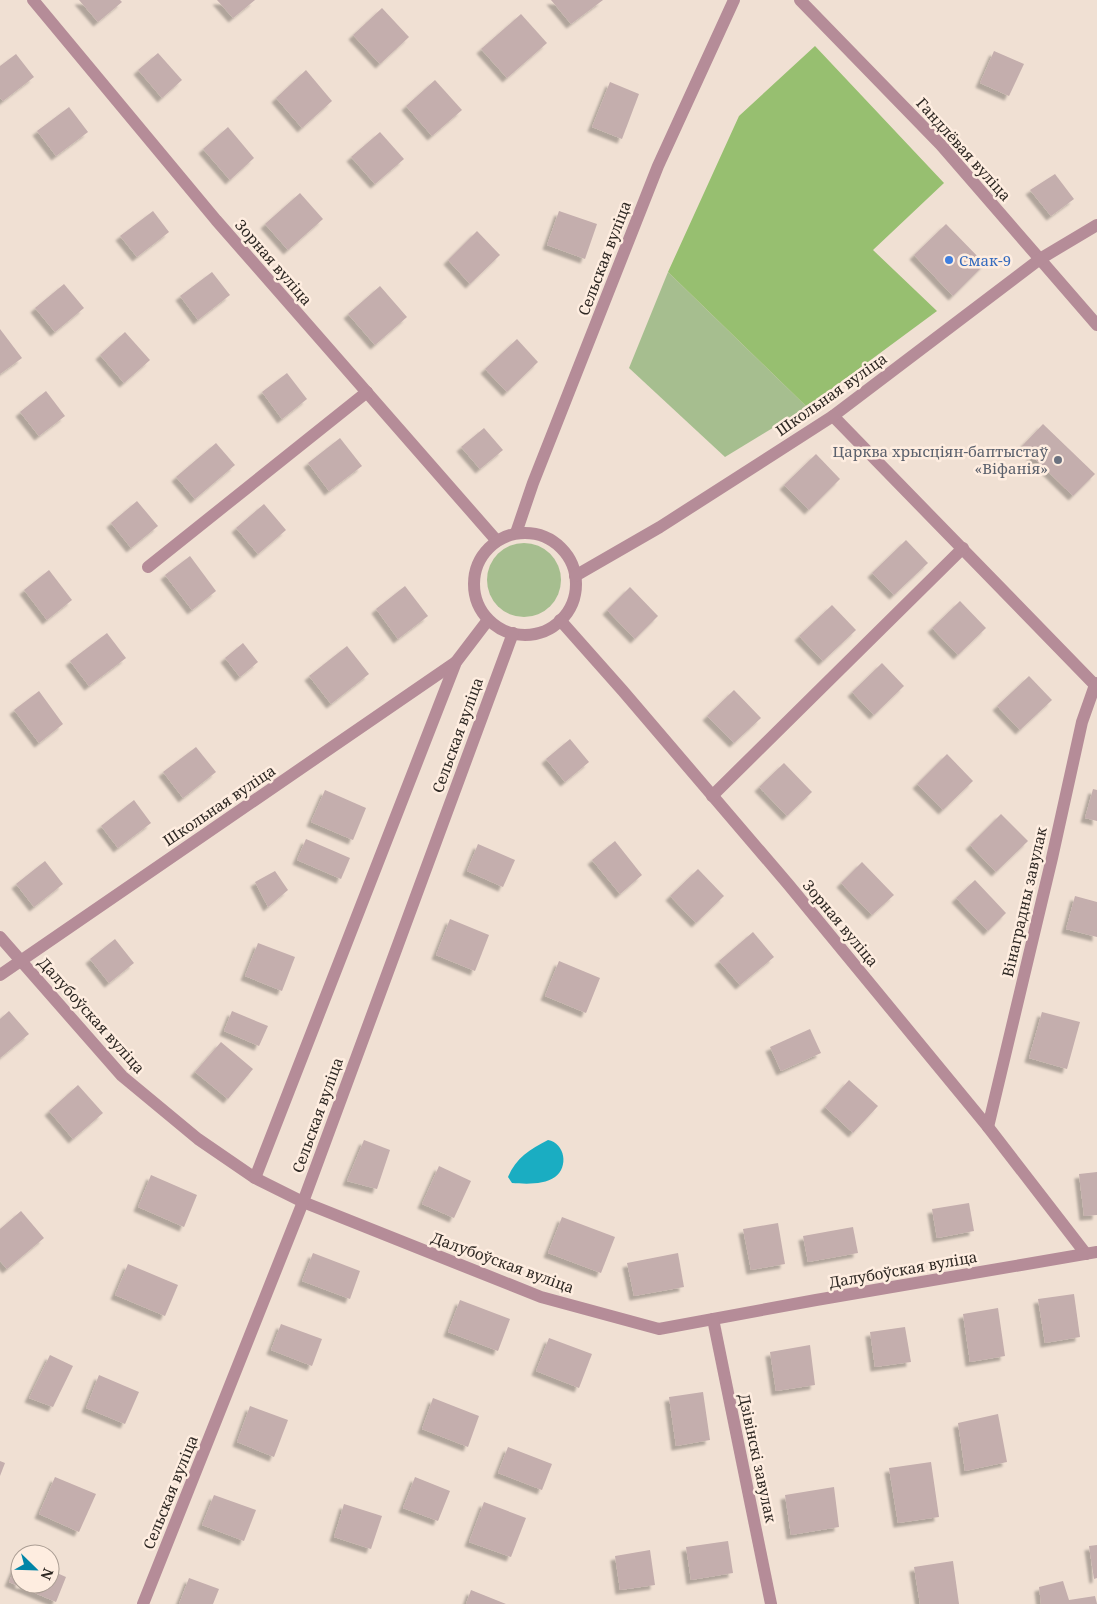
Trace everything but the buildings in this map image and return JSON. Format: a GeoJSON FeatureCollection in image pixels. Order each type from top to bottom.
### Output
{"type":"FeatureCollection","features":[{"type":"Feature","properties":{"kind":"street","name":"Зорная вуліца"},"geometry":{"type":"LineString","coordinates":[[33,0],[216,220],[497,541]]}},
{"type":"Feature","properties":{"kind":"street","name":"Сельская вуліца"},"geometry":{"type":"LineString","coordinates":[[516,533],[533,483],[658,166],[734,0]]}},
{"type":"Feature","properties":{"kind":"street","name":"Гандлёвая вуліца"},"geometry":{"type":"LineString","coordinates":[[800,0],[941,145],[1097,325]]}},
{"type":"Feature","properties":{"kind":"street","name":"Школьная вуліца"},"geometry":{"type":"LineString","coordinates":[[575,576],[660,527],[833,416],[1040,260],[1097,225]]}},
{"type":"Feature","properties":{"kind":"street"},"geometry":{"type":"LineString","coordinates":[[148,567],[367,392]]}},
{"type":"Feature","properties":{"kind":"street","name":"Вінаградны завулак"},"geometry":{"type":"LineString","coordinates":[[833,416],[1096,684],[1082,722],[1052,858],[988,1127]]}},
{"type":"Feature","properties":{"kind":"street"},"geometry":{"type":"LineString","coordinates":[[516,533],[536,534],[555,542],[568,557],[575,576],[575,592],[570,608],[560,620],[546,630],[530,634],[513,633],[500,628],[488,620],[480,608],[474,590],[475,571],[483,554],[497,541],[516,533]]}},
{"type":"Feature","properties":{"kind":"street"},"geometry":{"type":"LineString","coordinates":[[712,796],[963,548]]}},
{"type":"Feature","properties":{"kind":"street","name":"Сельская вуліца"},"geometry":{"type":"LineString","coordinates":[[255,1178],[456,662],[488,620]]}},
{"type":"Feature","properties":{"kind":"street","name":"Зорная вуліца"},"geometry":{"type":"LineString","coordinates":[[560,620],[623,690],[794,892],[1092,1253]]}},
{"type":"Feature","properties":{"kind":"street","name":"Сельская вуліца"},"geometry":{"type":"LineString","coordinates":[[143,1604],[303,1202],[513,633]]}},
{"type":"Feature","properties":{"kind":"street","name":"Школьная вуліца"},"geometry":{"type":"LineString","coordinates":[[0,975],[456,662]]}},
{"type":"Feature","properties":{"kind":"street","name":"Далубоўская вуліца"},"geometry":{"type":"LineString","coordinates":[[0,937],[122,1076],[198,1139],[255,1178],[303,1202],[542,1297],[660,1328],[1092,1253]]}},
{"type":"Feature","properties":{"kind":"street","name":"Дзівінскі завулак"},"geometry":{"type":"LineString","coordinates":[[713,1319],[771,1604]]}},
{"type":"Feature","properties":{"kind":"green space"},"geometry":{"type":"Polygon","coordinates":[[[815,46],[944,183],[873,250],[937,311],[807,407],[668,272],[739,116],[815,46]]]}},
{"type":"Feature","properties":{"kind":"green space"},"geometry":{"type":"Polygon","coordinates":[[[668,272],[807,407],[725,457],[629,368],[668,272]]]}},
{"type":"Feature","properties":{"kind":"green space"},"geometry":{"type":"Polygon","coordinates":[[[524,543],[545,549],[555,559],[561,580],[555,601],[545,611],[524,617],[503,611],[493,601],[487,580],[493,559],[503,549],[524,543]]]}},
{"type":"Feature","properties":{"kind":"water"},"geometry":{"type":"Polygon","coordinates":[[[548,1140],[558,1146],[563,1156],[562,1167],[559,1173],[551,1180],[540,1183],[512,1183],[508,1177],[519,1159],[548,1140]]]}},
{"type":"Feature","properties":{"kind":"place","name":"Смак-9"},"geometry":{"type":"Point","coordinates":[949,260]}},
{"type":"Feature","properties":{"kind":"place","name":"Царква хрысціян-баптыстаў «Віфанія»"},"geometry":{"type":"Point","coordinates":[1058,460]}}]}
